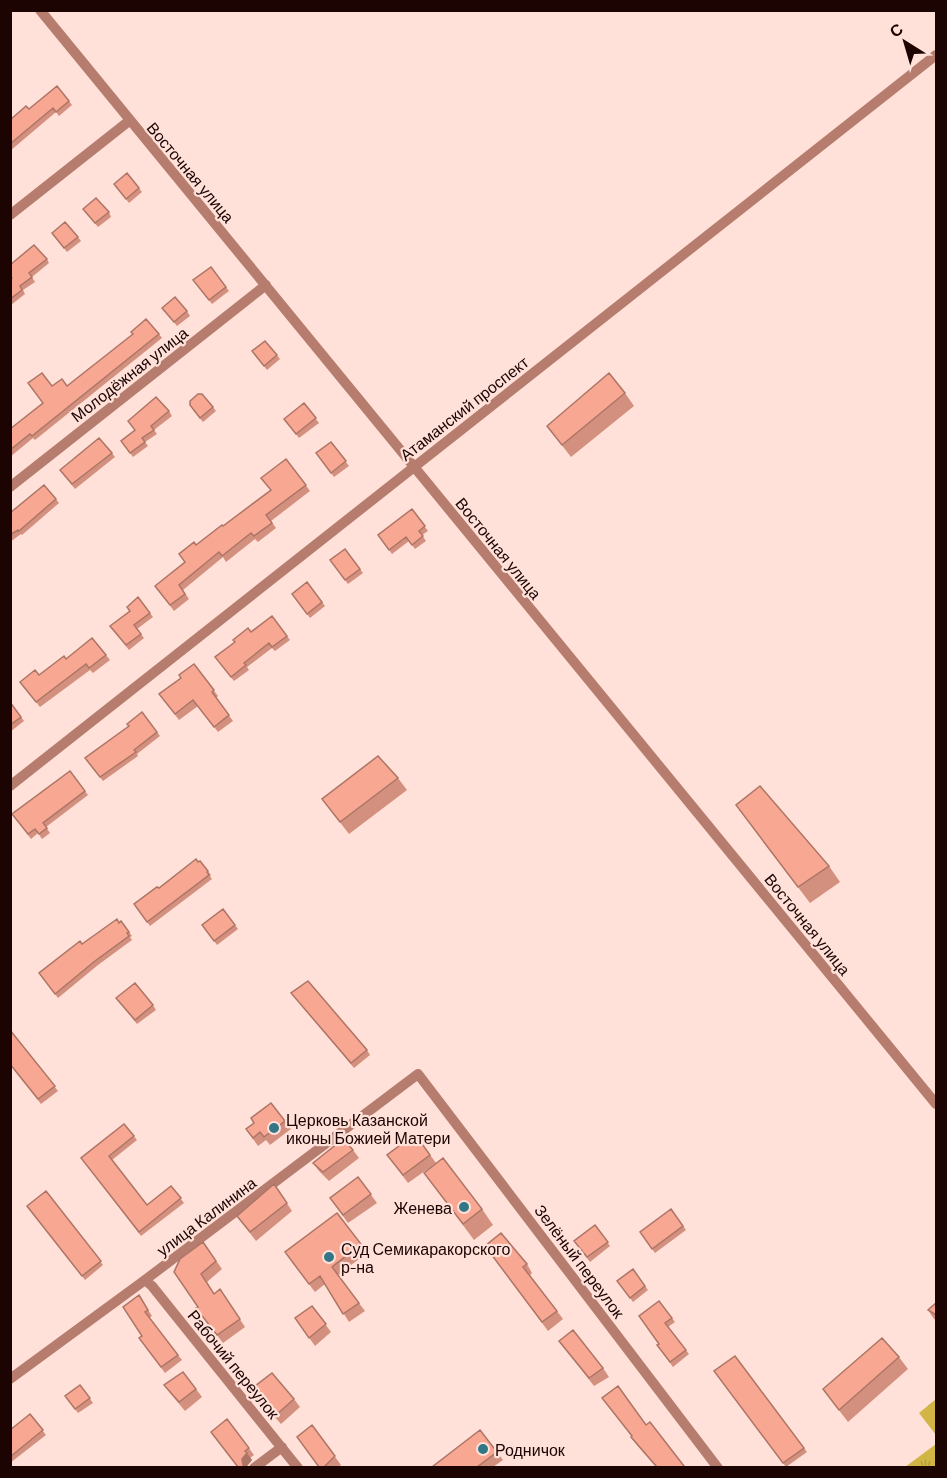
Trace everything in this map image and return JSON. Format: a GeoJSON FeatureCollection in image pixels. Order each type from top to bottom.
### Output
{"type":"FeatureCollection","features":[{"type":"Feature","properties":{"kind":"street","name":"Восточная улица"},"geometry":{"type":"LineString","coordinates":[[40,10],[936,1104]]}},
{"type":"Feature","properties":{"kind":"street","name":"Атаманский проспект"},"geometry":{"type":"LineString","coordinates":[[10,786],[936,55]]}},
{"type":"Feature","properties":{"kind":"street"},"geometry":{"type":"LineString","coordinates":[[10,215],[129,121]]}},
{"type":"Feature","properties":{"kind":"street","name":"Молодёжная улица"},"geometry":{"type":"LineString","coordinates":[[10,487],[266,285]]}},
{"type":"Feature","properties":{"kind":"street","name":"улица Калинина"},"geometry":{"type":"LineString","coordinates":[[10,1379],[418,1074]]}},
{"type":"Feature","properties":{"kind":"street","name":"Зелёный переулок"},"geometry":{"type":"LineString","coordinates":[[418,1074],[718,1467]]}},
{"type":"Feature","properties":{"kind":"street","name":"Рабочий переулок"},"geometry":{"type":"LineString","coordinates":[[145,1280],[298,1467]]}},
{"type":"Feature","properties":{"kind":"street"},"geometry":{"type":"LineString","coordinates":[[254,1467],[282,1447]]}},
{"type":"Feature","properties":{"kind":"green space"},"geometry":{"type":"Polygon","coordinates":[[[936,1399],[936,1435],[919,1413],[936,1399]]]}},
{"type":"Feature","properties":{"kind":"green space"},"geometry":{"type":"Polygon","coordinates":[[[936,1444],[936,1467],[905,1467],[936,1444]]]}},
{"type":"Feature","properties":{"kind":"building"},"geometry":{"type":"Polygon","coordinates":[[[57,86],[69,101],[56,112],[53,108],[10,144],[10,120],[26,106],[29,109],[57,86]]]}},
{"type":"Feature","properties":{"kind":"building"},"geometry":{"type":"Polygon","coordinates":[[[127,173],[139,188],[126,199],[114,184],[127,173]]]}},
{"type":"Feature","properties":{"kind":"building"},"geometry":{"type":"Polygon","coordinates":[[[96,198],[109,212],[95,223],[83,209],[96,198]]]}},
{"type":"Feature","properties":{"kind":"building"},"geometry":{"type":"Polygon","coordinates":[[[65,222],[78,237],[64,248],[52,233],[65,222]]]}},
{"type":"Feature","properties":{"kind":"building"},"geometry":{"type":"Polygon","coordinates":[[[34,245],[47,259],[29,273],[32,277],[20,286],[22,290],[10,299],[10,280],[12,278],[10,265],[34,245]]]}},
{"type":"Feature","properties":{"kind":"building"},"geometry":{"type":"Polygon","coordinates":[[[211,267],[226,287],[209,300],[193,280],[211,267]]]}},
{"type":"Feature","properties":{"kind":"building"},"geometry":{"type":"Polygon","coordinates":[[[175,297],[187,311],[174,322],[162,308],[175,297]]]}},
{"type":"Feature","properties":{"kind":"building"},"geometry":{"type":"Polygon","coordinates":[[[146,319],[159,334],[32,436],[30,434],[10,450],[10,429],[43,403],[28,383],[42,373],[52,386],[62,379],[67,386],[133,334],[131,332],[146,319]]]}},
{"type":"Feature","properties":{"kind":"building"},"geometry":{"type":"Polygon","coordinates":[[[265,341],[277,355],[264,366],[252,351],[265,341]]]}},
{"type":"Feature","properties":{"kind":"building"},"geometry":{"type":"Polygon","coordinates":[[[609,373],[625,393],[562,445],[547,426],[609,373]]]}},
{"type":"Feature","properties":{"kind":"building"},"geometry":{"type":"Polygon","coordinates":[[[198,394],[202,394],[213,407],[200,418],[190,405],[190,401],[198,394]]]}},
{"type":"Feature","properties":{"kind":"building"},"geometry":{"type":"Polygon","coordinates":[[[156,397],[169,411],[151,426],[154,430],[142,438],[145,442],[130,453],[121,441],[135,430],[128,421],[156,397]]]}},
{"type":"Feature","properties":{"kind":"building"},"geometry":{"type":"Polygon","coordinates":[[[304,403],[316,418],[296,434],[284,419],[304,403]]]}},
{"type":"Feature","properties":{"kind":"building"},"geometry":{"type":"Polygon","coordinates":[[[99,438],[112,453],[72,484],[60,470],[99,438]]]}},
{"type":"Feature","properties":{"kind":"building"},"geometry":{"type":"Polygon","coordinates":[[[331,442],[346,461],[331,473],[316,453],[331,442]]]}},
{"type":"Feature","properties":{"kind":"building"},"geometry":{"type":"Polygon","coordinates":[[[286,459],[306,485],[266,515],[272,523],[254,536],[251,533],[222,556],[219,552],[179,585],[185,594],[170,605],[155,586],[185,562],[179,554],[194,542],[196,545],[271,490],[261,478],[286,459]]]}},
{"type":"Feature","properties":{"kind":"building"},"geometry":{"type":"Polygon","coordinates":[[[44,485],[56,499],[19,531],[10,535],[10,513],[44,485]]]}},
{"type":"Feature","properties":{"kind":"building"},"geometry":{"type":"Polygon","coordinates":[[[412,509],[425,526],[419,531],[423,536],[412,545],[406,537],[389,550],[378,535],[412,509]]]}},
{"type":"Feature","properties":{"kind":"building"},"geometry":{"type":"Polygon","coordinates":[[[345,549],[360,569],[345,580],[330,560],[345,549]]]}},
{"type":"Feature","properties":{"kind":"building"},"geometry":{"type":"Polygon","coordinates":[[[307,582],[322,602],[307,614],[292,594],[307,582]]]}},
{"type":"Feature","properties":{"kind":"building"},"geometry":{"type":"Polygon","coordinates":[[[138,597],[150,613],[134,625],[141,634],[126,645],[110,626],[130,611],[127,607],[138,597]]]}},
{"type":"Feature","properties":{"kind":"building"},"geometry":{"type":"Polygon","coordinates":[[[272,616],[287,636],[272,647],[269,643],[231,677],[215,657],[235,642],[233,640],[248,628],[251,632],[272,616]]]}},
{"type":"Feature","properties":{"kind":"building"},"geometry":{"type":"Polygon","coordinates":[[[92,638],[106,655],[89,668],[86,664],[36,702],[20,682],[35,670],[39,675],[64,656],[66,659],[92,638]]]}},
{"type":"Feature","properties":{"kind":"building"},"geometry":{"type":"Polygon","coordinates":[[[194,664],[229,715],[214,727],[193,700],[175,714],[159,694],[181,678],[179,675],[194,664]]]}},
{"type":"Feature","properties":{"kind":"building"},"geometry":{"type":"Polygon","coordinates":[[[10,702],[21,717],[10,725],[10,702]]]}},
{"type":"Feature","properties":{"kind":"building"},"geometry":{"type":"Polygon","coordinates":[[[142,712],[157,732],[134,750],[136,752],[100,777],[85,758],[129,726],[127,724],[142,712]]]}},
{"type":"Feature","properties":{"kind":"building"},"geometry":{"type":"Polygon","coordinates":[[[378,756],[398,778],[340,822],[322,799],[378,756]]]}},
{"type":"Feature","properties":{"kind":"building"},"geometry":{"type":"Polygon","coordinates":[[[70,771],[85,791],[43,823],[47,828],[39,834],[35,829],[28,834],[12,814],[70,771]]]}},
{"type":"Feature","properties":{"kind":"building"},"geometry":{"type":"Polygon","coordinates":[[[760,786],[829,866],[798,887],[736,805],[760,786]]]}},
{"type":"Feature","properties":{"kind":"building"},"geometry":{"type":"Polygon","coordinates":[[[196,859],[200,861],[209,875],[147,922],[134,904],[196,859]]]}},
{"type":"Feature","properties":{"kind":"building"},"geometry":{"type":"Polygon","coordinates":[[[223,909],[235,925],[214,941],[202,925],[223,909]]]}},
{"type":"Feature","properties":{"kind":"building"},"geometry":{"type":"Polygon","coordinates":[[[117,919],[129,932],[127,933],[129,936],[55,994],[39,973],[80,941],[82,944],[117,919]]]}},
{"type":"Feature","properties":{"kind":"building"},"geometry":{"type":"Polygon","coordinates":[[[308,981],[367,1050],[351,1063],[291,993],[308,981]]]}},
{"type":"Feature","properties":{"kind":"building"},"geometry":{"type":"Polygon","coordinates":[[[135,983],[153,1005],[135,1020],[116,998],[135,983]]]}},
{"type":"Feature","properties":{"kind":"building"},"geometry":{"type":"Polygon","coordinates":[[[10,1030],[55,1086],[38,1099],[10,1064],[10,1030]]]}},
{"type":"Feature","properties":{"kind":"building"},"geometry":{"type":"Polygon","coordinates":[[[271,1103],[285,1121],[264,1137],[260,1132],[253,1138],[246,1129],[254,1123],[251,1118],[271,1103]]]}},
{"type":"Feature","properties":{"kind":"building"},"geometry":{"type":"Polygon","coordinates":[[[124,1124],[134,1136],[109,1156],[147,1205],[171,1186],[181,1198],[139,1232],[81,1158],[124,1124]]]}},
{"type":"Feature","properties":{"kind":"building"},"geometry":{"type":"Polygon","coordinates":[[[415,1134],[430,1155],[403,1175],[387,1155],[415,1134]]]}},
{"type":"Feature","properties":{"kind":"building"},"geometry":{"type":"Polygon","coordinates":[[[343,1139],[353,1150],[323,1172],[313,1163],[343,1139]]]}},
{"type":"Feature","properties":{"kind":"building","name":"Женева"},"geometry":{"type":"Polygon","coordinates":[[[443,1158],[482,1209],[463,1224],[424,1173],[443,1158]]]}},
{"type":"Feature","properties":{"kind":"building"},"geometry":{"type":"Polygon","coordinates":[[[358,1177],[371,1194],[343,1215],[330,1198],[358,1177]]]}},
{"type":"Feature","properties":{"kind":"building"},"geometry":{"type":"Polygon","coordinates":[[[274,1184],[287,1203],[250,1232],[237,1216],[274,1184]]]}},
{"type":"Feature","properties":{"kind":"building"},"geometry":{"type":"Polygon","coordinates":[[[46,1191],[101,1261],[82,1276],[27,1206],[46,1191]]]}},
{"type":"Feature","properties":{"kind":"building"},"geometry":{"type":"Polygon","coordinates":[[[671,1209],[683,1226],[652,1249],[640,1232],[671,1209]]]}},
{"type":"Feature","properties":{"kind":"building","name":"Суд Семикаракорского р-на"},"geometry":{"type":"Polygon","coordinates":[[[337,1213],[361,1244],[332,1267],[359,1303],[343,1314],[320,1276],[309,1284],[285,1252],[337,1213]]]}},
{"type":"Feature","properties":{"kind":"building"},"geometry":{"type":"Polygon","coordinates":[[[595,1225],[608,1242],[587,1257],[574,1241],[595,1225]]]}},
{"type":"Feature","properties":{"kind":"building"},"geometry":{"type":"Polygon","coordinates":[[[501,1233],[527,1264],[523,1267],[557,1311],[542,1322],[485,1246],[501,1233]]]}},
{"type":"Feature","properties":{"kind":"building"},"geometry":{"type":"Polygon","coordinates":[[[203,1242],[216,1261],[201,1274],[214,1294],[220,1289],[240,1319],[217,1335],[196,1308],[198,1307],[174,1272],[180,1259],[203,1242]]]}},
{"type":"Feature","properties":{"kind":"building"},"geometry":{"type":"Polygon","coordinates":[[[633,1269],[645,1286],[630,1298],[617,1281],[633,1269]]]}},
{"type":"Feature","properties":{"kind":"building"},"geometry":{"type":"Polygon","coordinates":[[[139,1295],[148,1310],[145,1312],[178,1355],[161,1367],[139,1338],[142,1336],[123,1307],[139,1295]]]}},
{"type":"Feature","properties":{"kind":"building"},"geometry":{"type":"Polygon","coordinates":[[[659,1301],[672,1318],[665,1323],[686,1350],[670,1362],[639,1316],[659,1301]]]}},
{"type":"Feature","properties":{"kind":"building"},"geometry":{"type":"Polygon","coordinates":[[[936,1303],[936,1315],[928,1310],[936,1303]]]}},
{"type":"Feature","properties":{"kind":"building"},"geometry":{"type":"Polygon","coordinates":[[[312,1306],[326,1324],[309,1338],[295,1318],[312,1306]]]}},
{"type":"Feature","properties":{"kind":"building"},"geometry":{"type":"Polygon","coordinates":[[[573,1330],[603,1368],[589,1378],[559,1341],[573,1330]]]}},
{"type":"Feature","properties":{"kind":"building"},"geometry":{"type":"Polygon","coordinates":[[[882,1338],[899,1357],[839,1410],[823,1389],[882,1338]]]}},
{"type":"Feature","properties":{"kind":"building"},"geometry":{"type":"Polygon","coordinates":[[[735,1356],[804,1448],[783,1463],[714,1371],[735,1356]]]}},
{"type":"Feature","properties":{"kind":"building"},"geometry":{"type":"Polygon","coordinates":[[[183,1372],[196,1389],[179,1402],[164,1385],[183,1372]]]}},
{"type":"Feature","properties":{"kind":"building"},"geometry":{"type":"Polygon","coordinates":[[[272,1373],[294,1399],[275,1416],[251,1389],[272,1373]]]}},
{"type":"Feature","properties":{"kind":"building"},"geometry":{"type":"Polygon","coordinates":[[[80,1385],[90,1398],[75,1409],[65,1396],[80,1385]]]}},
{"type":"Feature","properties":{"kind":"building"},"geometry":{"type":"Polygon","coordinates":[[[618,1386],[646,1425],[650,1422],[684,1466],[657,1467],[631,1437],[602,1398],[618,1386]]]}},
{"type":"Feature","properties":{"kind":"building"},"geometry":{"type":"Polygon","coordinates":[[[30,1414],[43,1430],[10,1457],[10,1430],[30,1414]]]}},
{"type":"Feature","properties":{"kind":"building"},"geometry":{"type":"Polygon","coordinates":[[[227,1419],[249,1448],[242,1459],[243,1465],[247,1467],[238,1467],[211,1432],[227,1419]]]}},
{"type":"Feature","properties":{"kind":"building"},"geometry":{"type":"Polygon","coordinates":[[[312,1425],[335,1456],[324,1467],[319,1467],[297,1437],[312,1425]]]}},
{"type":"Feature","properties":{"kind":"building"},"geometry":{"type":"Polygon","coordinates":[[[480,1430],[497,1452],[477,1467],[432,1467],[480,1430]]]}},
{"type":"Feature","properties":{"kind":"place","name":"Церковь Казанской иконы Божией Матери"},"geometry":{"type":"Point","coordinates":[274,1128]}},
{"type":"Feature","properties":{"kind":"place","name":"Женева"},"geometry":{"type":"Point","coordinates":[464,1207]}},
{"type":"Feature","properties":{"kind":"place","name":"Суд Семикаракорского р-на"},"geometry":{"type":"Point","coordinates":[329,1257]}},
{"type":"Feature","properties":{"kind":"place","name":"Родничок"},"geometry":{"type":"Point","coordinates":[483,1449]}}]}
